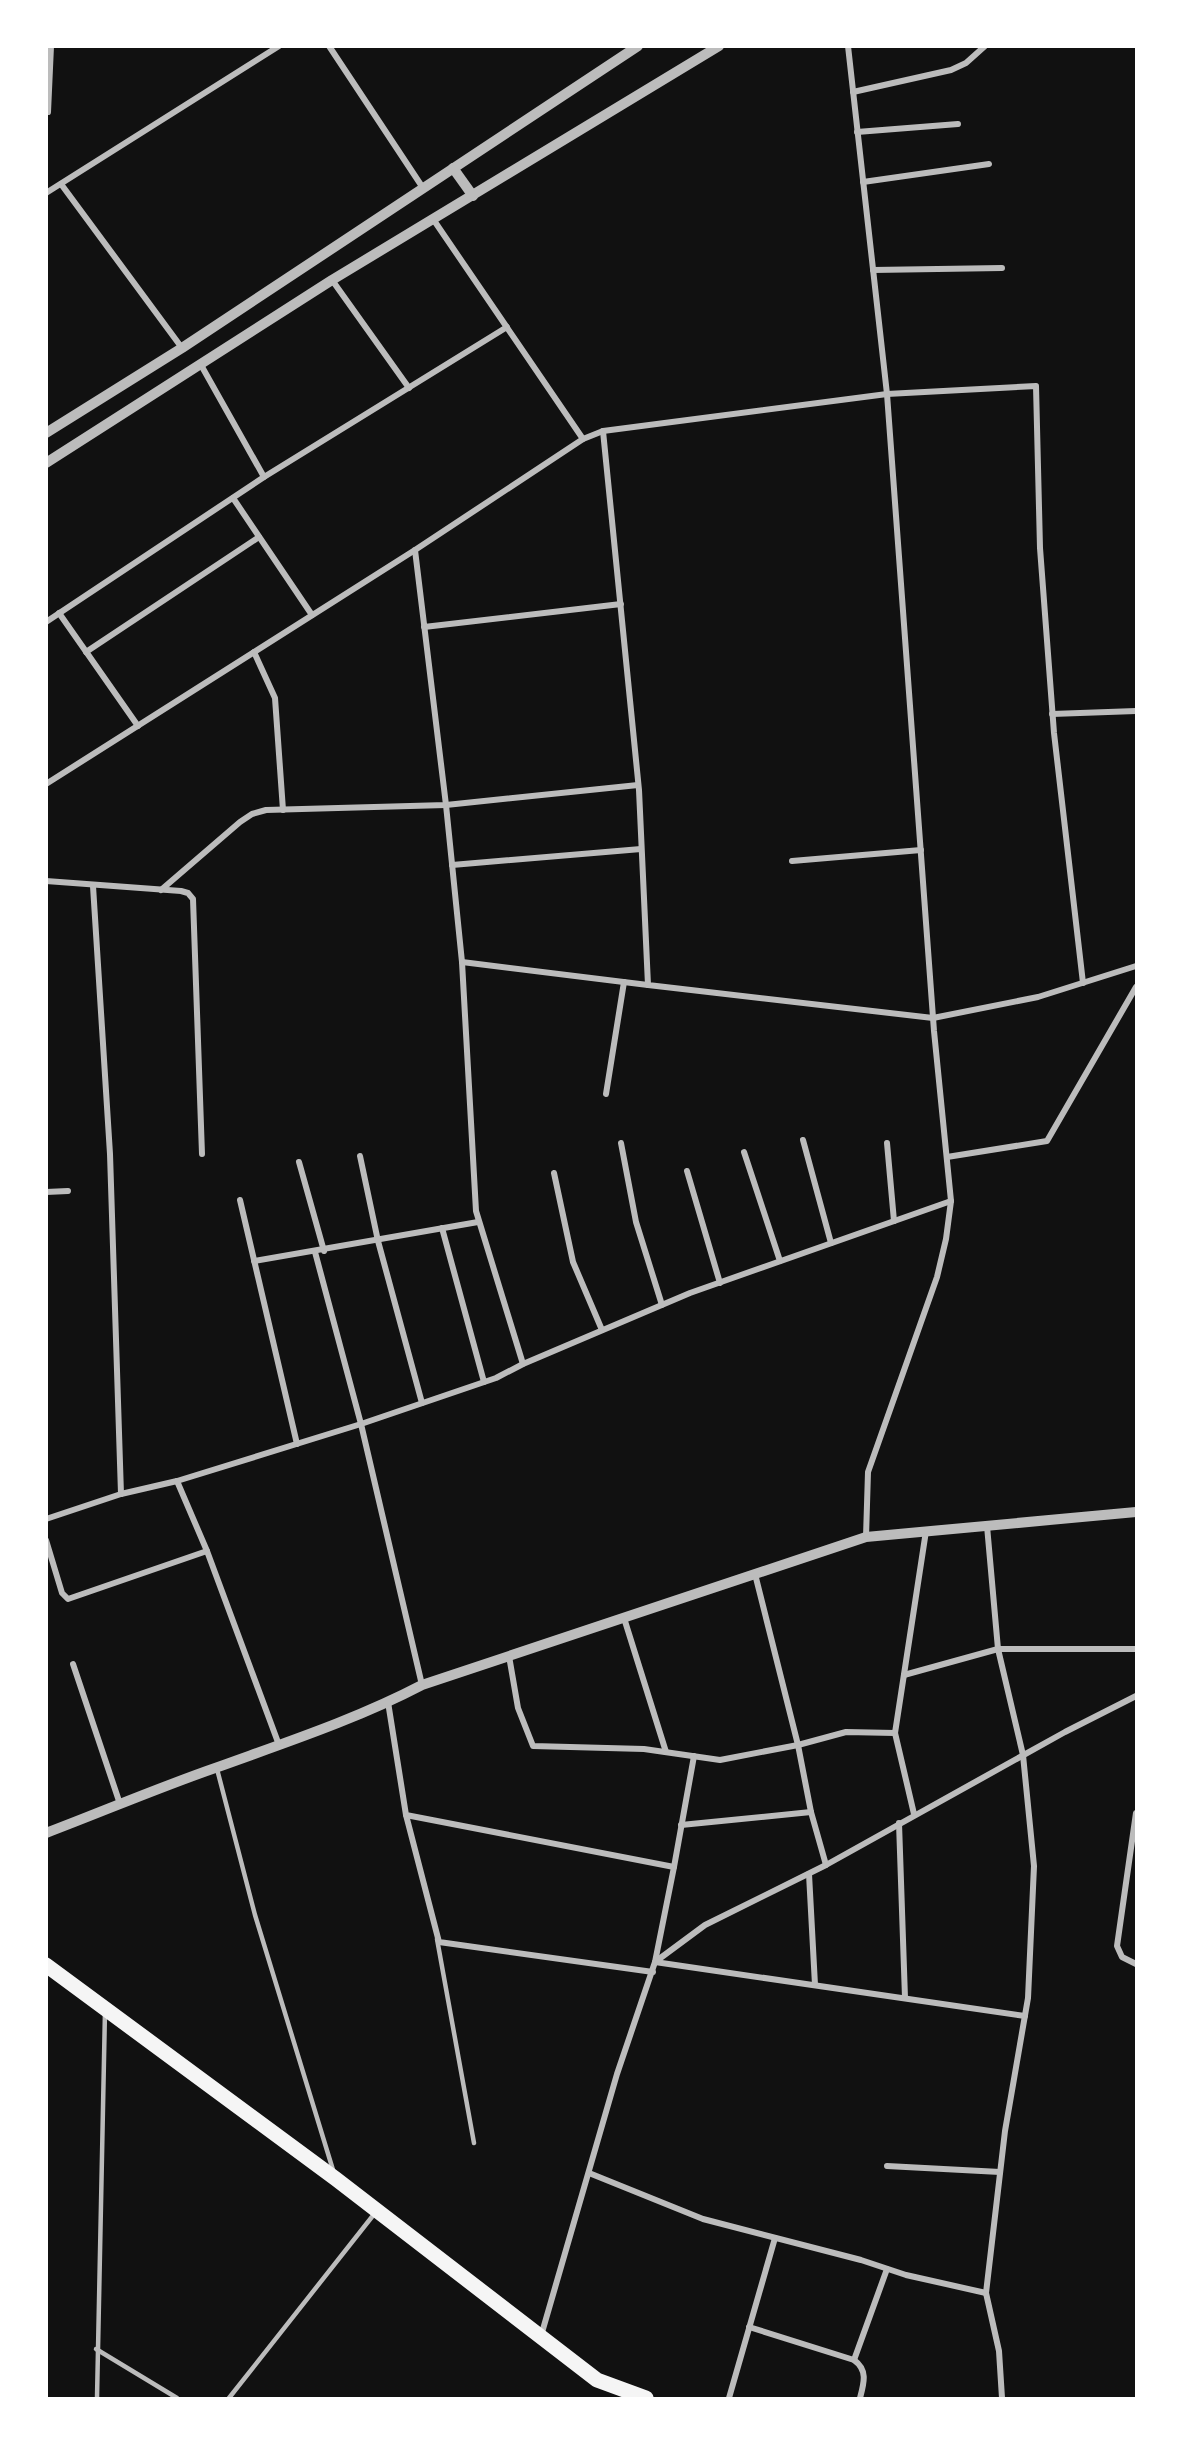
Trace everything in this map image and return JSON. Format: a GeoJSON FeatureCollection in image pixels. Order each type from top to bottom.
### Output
{"type":"FeatureCollection","features":[{"type":"Feature","properties":{"kind":"main road"},"geometry":{"type":"LineString","coordinates":[[46,1965],[336,2179],[597,2380],[646,2398]]}},
{"type":"Feature","properties":{"kind":"street"},"geometry":{"type":"LineString","coordinates":[[48,112],[51,46]]}},
{"type":"Feature","properties":{"kind":"street"},"geometry":{"type":"LineString","coordinates":[[46,193],[279,46]]}},
{"type":"Feature","properties":{"kind":"street"},"geometry":{"type":"LineString","coordinates":[[329,46],[423,188]]}},
{"type":"Feature","properties":{"kind":"street"},"geometry":{"type":"LineString","coordinates":[[46,433],[182,348],[638,46]]}},
{"type":"Feature","properties":{"kind":"street"},"geometry":{"type":"LineString","coordinates":[[46,463],[332,280],[719,46]]}},
{"type":"Feature","properties":{"kind":"street"},"geometry":{"type":"LineString","coordinates":[[848,46],[887,394],[933,1018],[951,1201],[946,1239],[937,1277],[868,1472],[865,1501],[867,1537]]}},
{"type":"Feature","properties":{"kind":"street"},"geometry":{"type":"LineString","coordinates":[[853,92],[951,70],[966,63],[985,46]]}},
{"type":"Feature","properties":{"kind":"street"},"geometry":{"type":"LineString","coordinates":[[857,132],[958,124]]}},
{"type":"Feature","properties":{"kind":"street"},"geometry":{"type":"LineString","coordinates":[[863,182],[989,164]]}},
{"type":"Feature","properties":{"kind":"street"},"geometry":{"type":"LineString","coordinates":[[453,168],[473,196]]}},
{"type":"Feature","properties":{"kind":"street"},"geometry":{"type":"LineString","coordinates":[[61,184],[182,348]]}},
{"type":"Feature","properties":{"kind":"street"},"geometry":{"type":"LineString","coordinates":[[433,219],[583,439]]}},
{"type":"Feature","properties":{"kind":"street"},"geometry":{"type":"LineString","coordinates":[[873,270],[1002,268]]}},
{"type":"Feature","properties":{"kind":"street"},"geometry":{"type":"LineString","coordinates":[[332,280],[409,388]]}},
{"type":"Feature","properties":{"kind":"street"},"geometry":{"type":"LineString","coordinates":[[46,622],[264,477],[507,327]]}},
{"type":"Feature","properties":{"kind":"street"},"geometry":{"type":"LineString","coordinates":[[201,365],[264,477]]}},
{"type":"Feature","properties":{"kind":"street"},"geometry":{"type":"LineString","coordinates":[[46,784],[415,550],[583,439],[603,431],[887,394],[1036,386],[1040,548],[1052,714],[1083,983]]}},
{"type":"Feature","properties":{"kind":"street"},"geometry":{"type":"LineString","coordinates":[[603,431],[638,785],[648,985]]}},
{"type":"Feature","properties":{"kind":"street"},"geometry":{"type":"LineString","coordinates":[[232,498],[312,615]]}},
{"type":"Feature","properties":{"kind":"street"},"geometry":{"type":"LineString","coordinates":[[86,652],[259,537]]}},
{"type":"Feature","properties":{"kind":"street"},"geometry":{"type":"LineString","coordinates":[[415,550],[446,805],[462,962],[474,1196],[478,1222],[524,1364]]}},
{"type":"Feature","properties":{"kind":"street"},"geometry":{"type":"LineString","coordinates":[[424,627],[621,604]]}},
{"type":"Feature","properties":{"kind":"street"},"geometry":{"type":"LineString","coordinates":[[59,613],[138,726]]}},
{"type":"Feature","properties":{"kind":"street"},"geometry":{"type":"LineString","coordinates":[[254,652],[275,698],[283,810]]}},
{"type":"Feature","properties":{"kind":"street"},"geometry":{"type":"LineString","coordinates":[[1052,714],[1137,711]]}},
{"type":"Feature","properties":{"kind":"street"},"geometry":{"type":"LineString","coordinates":[[160,890],[252,813],[446,805],[638,785]]}},
{"type":"Feature","properties":{"kind":"street"},"geometry":{"type":"LineString","coordinates":[[452,865],[641,849]]}},
{"type":"Feature","properties":{"kind":"street"},"geometry":{"type":"LineString","coordinates":[[792,861],[921,850]]}},
{"type":"Feature","properties":{"kind":"street"},"geometry":{"type":"LineString","coordinates":[[46,881],[181,891],[188,893],[193,899],[202,1154]]}},
{"type":"Feature","properties":{"kind":"street"},"geometry":{"type":"LineString","coordinates":[[93,886],[110,1154],[122,1494]]}},
{"type":"Feature","properties":{"kind":"street"},"geometry":{"type":"LineString","coordinates":[[462,962],[933,1018],[1038,997],[1137,966]]}},
{"type":"Feature","properties":{"kind":"street"},"geometry":{"type":"LineString","coordinates":[[606,1094],[624,982]]}},
{"type":"Feature","properties":{"kind":"street"},"geometry":{"type":"LineString","coordinates":[[947,1157],[1047,1141],[1137,987]]}},
{"type":"Feature","properties":{"kind":"street"},"geometry":{"type":"LineString","coordinates":[[803,1140],[831,1243]]}},
{"type":"Feature","properties":{"kind":"street"},"geometry":{"type":"LineString","coordinates":[[621,1143],[636,1222],[662,1305]]}},
{"type":"Feature","properties":{"kind":"street"},"geometry":{"type":"LineString","coordinates":[[887,1143],[894,1221]]}},
{"type":"Feature","properties":{"kind":"street"},"geometry":{"type":"LineString","coordinates":[[744,1152],[780,1261]]}},
{"type":"Feature","properties":{"kind":"street"},"geometry":{"type":"LineString","coordinates":[[360,1156],[378,1241],[422,1403]]}},
{"type":"Feature","properties":{"kind":"street"},"geometry":{"type":"LineString","coordinates":[[299,1162],[324,1251]]}},
{"type":"Feature","properties":{"kind":"street"},"geometry":{"type":"LineString","coordinates":[[687,1171],[720,1283]]}},
{"type":"Feature","properties":{"kind":"street"},"geometry":{"type":"LineString","coordinates":[[554,1173],[573,1262],[602,1330]]}},
{"type":"Feature","properties":{"kind":"street"},"geometry":{"type":"LineString","coordinates":[[46,1192],[68,1191]]}},
{"type":"Feature","properties":{"kind":"street"},"geometry":{"type":"LineString","coordinates":[[240,1200],[297,1444]]}},
{"type":"Feature","properties":{"kind":"street"},"geometry":{"type":"LineString","coordinates":[[46,1519],[122,1494],[177,1481],[361,1424],[484,1382],[662,1305],[951,1201]]}},
{"type":"Feature","properties":{"kind":"street"},"geometry":{"type":"LineString","coordinates":[[254,1261],[324,1251],[478,1222]]}},
{"type":"Feature","properties":{"kind":"street"},"geometry":{"type":"LineString","coordinates":[[442,1228],[484,1382]]}},
{"type":"Feature","properties":{"kind":"street"},"geometry":{"type":"LineString","coordinates":[[315,1252],[361,1424],[422,1685]]}},
{"type":"Feature","properties":{"kind":"street"},"geometry":{"type":"LineString","coordinates":[[177,1481],[207,1551],[279,1746]]}},
{"type":"Feature","properties":{"kind":"street"},"geometry":{"type":"LineString","coordinates":[[46,1833],[216,1767],[279,1746],[388,1702],[422,1685],[867,1537],[1137,1512]]}},
{"type":"Feature","properties":{"kind":"street"},"geometry":{"type":"LineString","coordinates":[[987,1526],[998,1649],[1023,1755],[1034,1866],[1028,1998],[1000,2172],[986,2293],[999,2350],[1002,2398]]}},
{"type":"Feature","properties":{"kind":"street"},"geometry":{"type":"LineString","coordinates":[[914,1814],[895,1733],[926,1531]]}},
{"type":"Feature","properties":{"kind":"street"},"geometry":{"type":"LineString","coordinates":[[46,1540],[62,1593],[68,1599],[207,1551]]}},
{"type":"Feature","properties":{"kind":"street"},"geometry":{"type":"LineString","coordinates":[[755,1574],[798,1745],[811,1812],[826,1865]]}},
{"type":"Feature","properties":{"kind":"street"},"geometry":{"type":"LineString","coordinates":[[624,1618],[666,1752]]}},
{"type":"Feature","properties":{"kind":"street"},"geometry":{"type":"LineString","coordinates":[[904,1675],[998,1649],[1137,1648]]}},
{"type":"Feature","properties":{"kind":"street"},"geometry":{"type":"LineString","coordinates":[[509,1656],[518,1708],[533,1746],[633,1748],[720,1760],[798,1745],[846,1732],[895,1733]]}},
{"type":"Feature","properties":{"kind":"street"},"geometry":{"type":"LineString","coordinates":[[73,1664],[120,1805]]}},
{"type":"Feature","properties":{"kind":"street"},"geometry":{"type":"LineString","coordinates":[[656,1962],[705,1925],[826,1865],[914,1814],[1137,1696]]}},
{"type":"Feature","properties":{"kind":"street"},"geometry":{"type":"LineString","coordinates":[[388,1702],[406,1815],[437,1938],[442,1944],[653,1972]]}},
{"type":"Feature","properties":{"kind":"street"},"geometry":{"type":"LineString","coordinates":[[540,2337],[617,2074],[656,1962],[694,1756]]}},
{"type":"Feature","properties":{"kind":"street"},"geometry":{"type":"LineString","coordinates":[[681,1826],[811,1812]]}},
{"type":"Feature","properties":{"kind":"street"},"geometry":{"type":"LineString","coordinates":[[1137,1813],[1117,1946],[1122,1957],[1137,1964]]}},
{"type":"Feature","properties":{"kind":"street"},"geometry":{"type":"LineString","coordinates":[[406,1815],[674,1867]]}},
{"type":"Feature","properties":{"kind":"street"},"geometry":{"type":"LineString","coordinates":[[899,1823],[905,1998]]}},
{"type":"Feature","properties":{"kind":"street"},"geometry":{"type":"LineString","coordinates":[[809,1874],[815,1985]]}},
{"type":"Feature","properties":{"kind":"street"},"geometry":{"type":"LineString","coordinates":[[656,1962],[1025,2016]]}},
{"type":"Feature","properties":{"kind":"street"},"geometry":{"type":"LineString","coordinates":[[887,2166],[1000,2172]]}},
{"type":"Feature","properties":{"kind":"street"},"geometry":{"type":"LineString","coordinates":[[589,2173],[703,2219],[887,2269],[986,2293]]}},
{"type":"Feature","properties":{"kind":"street"},"geometry":{"type":"LineString","coordinates":[[729,2398],[775,2238]]}},
{"type":"Feature","properties":{"kind":"street"},"geometry":{"type":"LineString","coordinates":[[854,2360],[887,2269]]}},
{"type":"Feature","properties":{"kind":"street"},"geometry":{"type":"LineString","coordinates":[[749,2327],[854,2360],[860,2364],[864,2372],[865,2380],[860,2398]]}},
{"type":"Feature","properties":{"kind":"lane"},"geometry":{"type":"LineString","coordinates":[[216,1767],[255,1915],[336,2179]]}},
{"type":"Feature","properties":{"kind":"lane"},"geometry":{"type":"LineString","coordinates":[[437,1938],[474,2143]]}},
{"type":"Feature","properties":{"kind":"lane"},"geometry":{"type":"LineString","coordinates":[[97,2398],[96,2349],[105,2008]]}},
{"type":"Feature","properties":{"kind":"lane"},"geometry":{"type":"LineString","coordinates":[[229,2398],[377,2211]]}},
{"type":"Feature","properties":{"kind":"lane"},"geometry":{"type":"LineString","coordinates":[[96,2349],[177,2398]]}}]}
